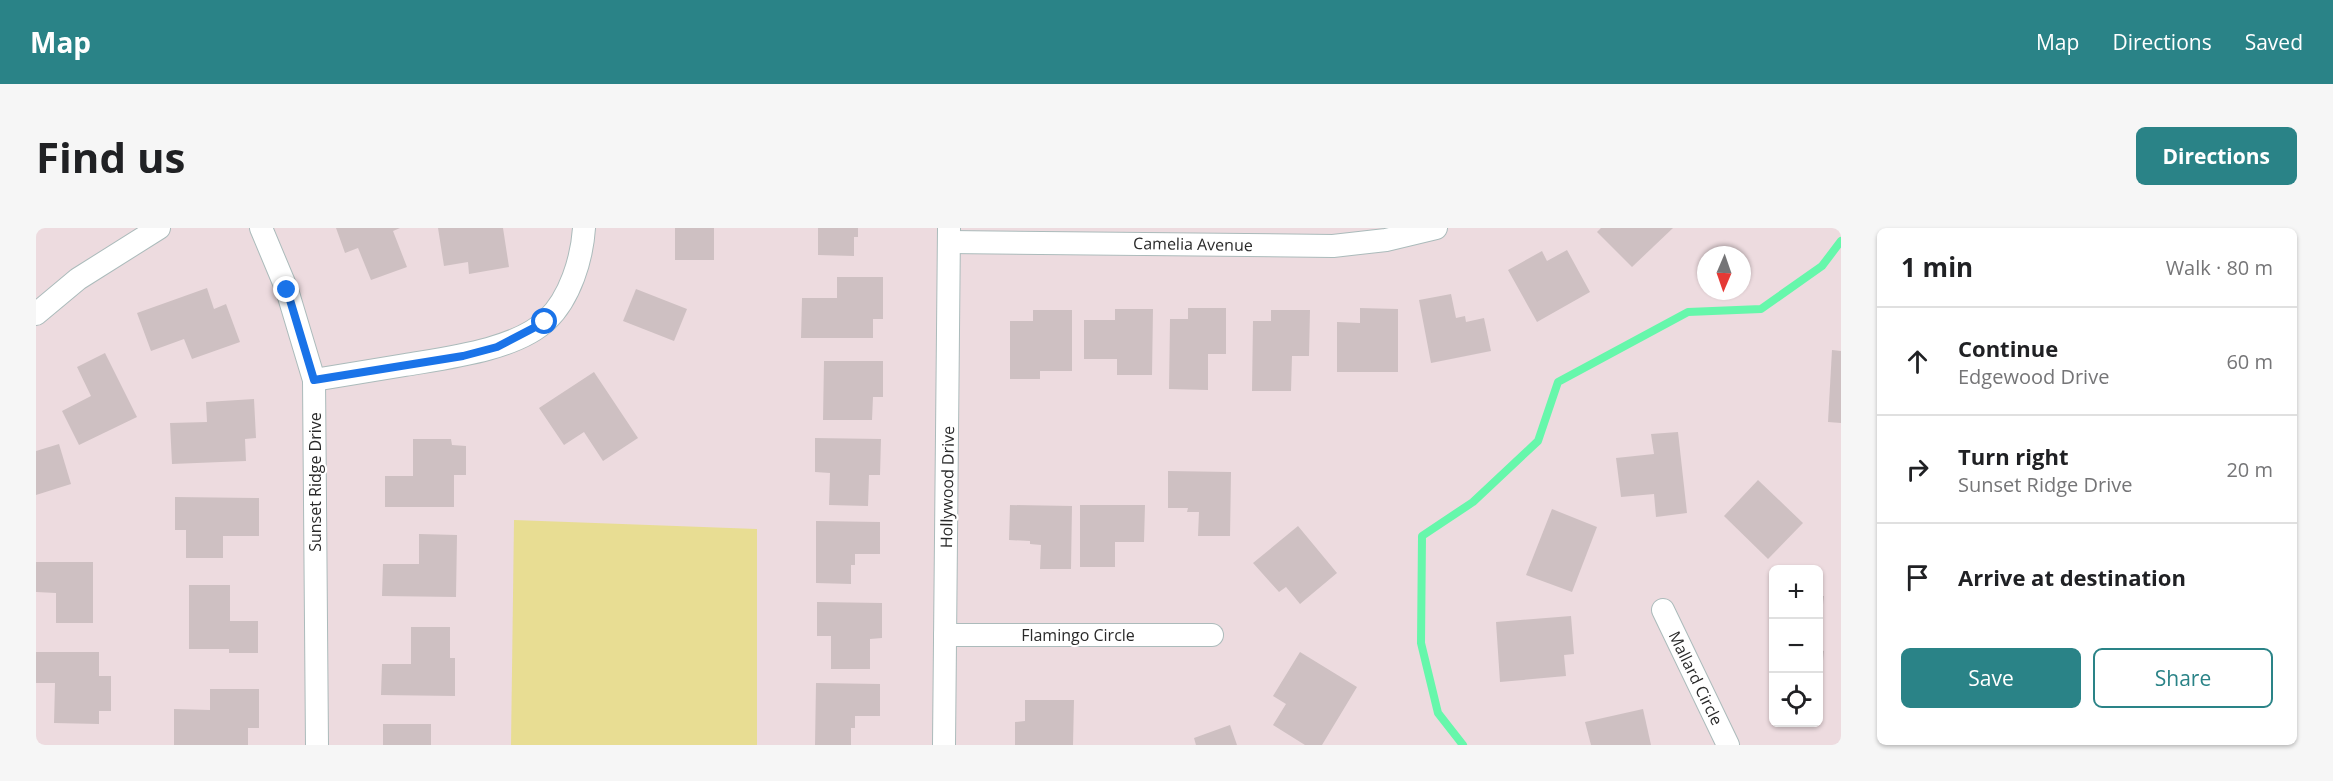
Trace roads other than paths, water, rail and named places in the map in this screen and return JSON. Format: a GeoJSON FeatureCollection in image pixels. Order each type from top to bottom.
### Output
{"type":"FeatureCollection","features":[{"type":"Feature","properties":{"kind":"street"},"geometry":{"type":"LineString","coordinates":[[36,314],[78,279],[159,228]]}},
{"type":"Feature","properties":{"kind":"street","name":"Sunset Ridge Drive"},"geometry":{"type":"LineString","coordinates":[[261,228],[287,290],[314,380],[317,745]]}},
{"type":"Feature","properties":{"kind":"street"},"geometry":{"type":"LineString","coordinates":[[314,380],[463,356],[497,347],[528,333],[545,322],[556,311],[577,263],[584,228]]}},
{"type":"Feature","properties":{"kind":"street","name":"Camelia Avenue"},"geometry":{"type":"LineString","coordinates":[[949,235],[1333,246],[1386,240],[1436,228]]}},
{"type":"Feature","properties":{"kind":"street","name":"Hollywood Drive"},"geometry":{"type":"LineString","coordinates":[[944,745],[949,235]]}},
{"type":"Feature","properties":{"kind":"street","name":"Mallard Circle"},"geometry":{"type":"LineString","coordinates":[[1663,610],[1728,745]]}},
{"type":"Feature","properties":{"kind":"street","name":"Flamingo Circle"},"geometry":{"type":"LineString","coordinates":[[945,635],[1212,635]]}},
{"type":"Feature","properties":{"kind":"waterway"},"geometry":{"type":"LineString","coordinates":[[1463,745],[1438,713],[1421,643],[1422,536],[1473,502],[1538,441],[1558,382],[1688,312],[1761,309],[1822,266],[1841,241]]}}]}
